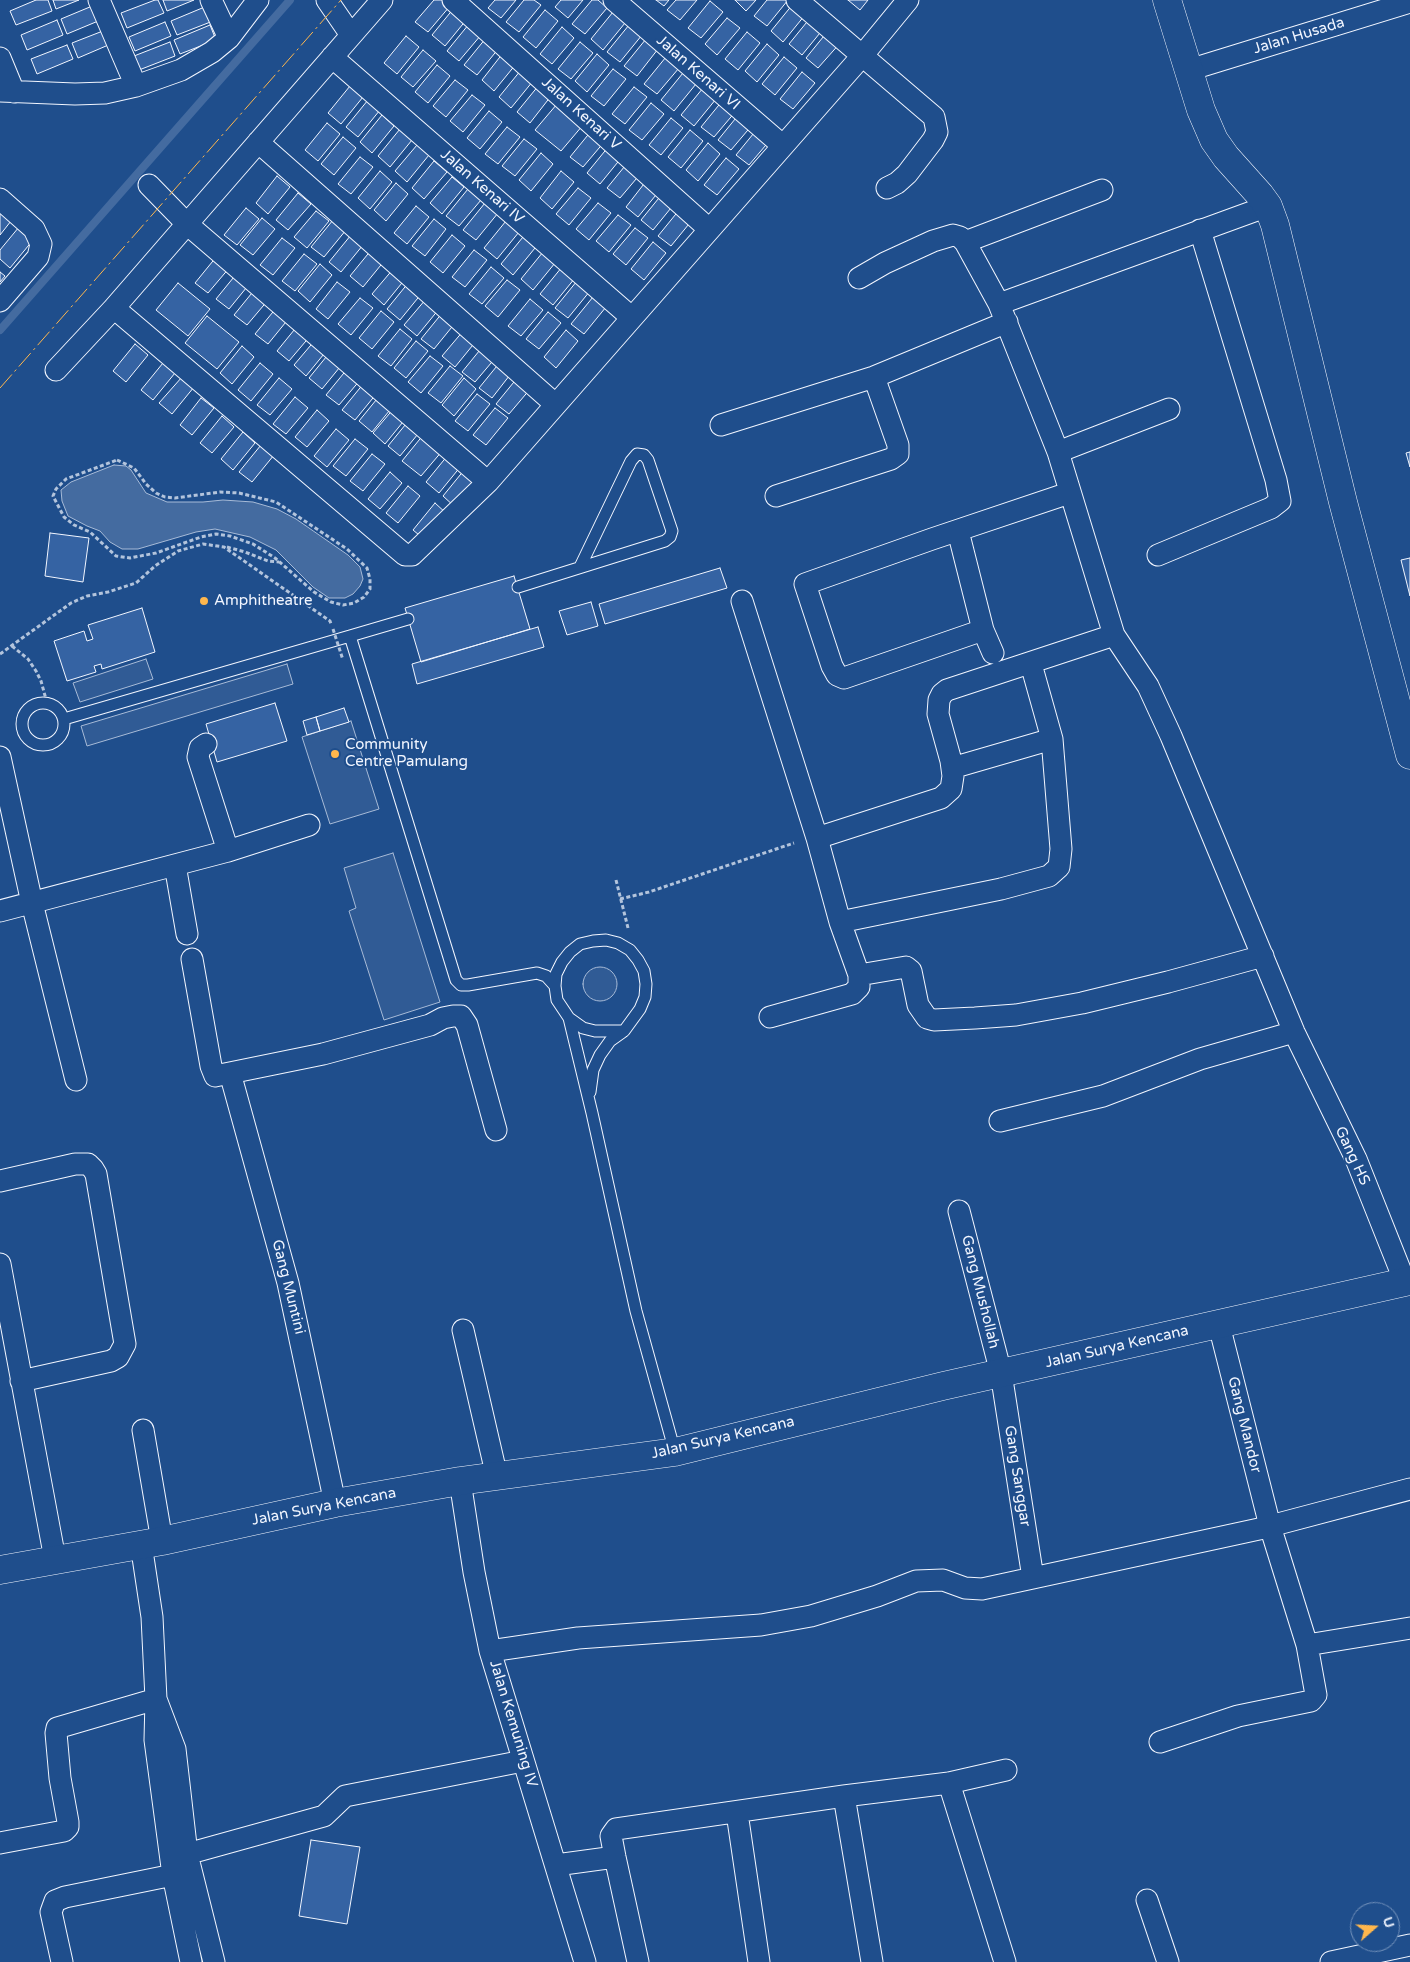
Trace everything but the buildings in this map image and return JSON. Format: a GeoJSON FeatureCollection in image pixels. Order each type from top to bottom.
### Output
{"type":"FeatureCollection","features":[{"type":"Feature","properties":{"kind":"main road"},"geometry":{"type":"LineString","coordinates":[[1167,0],[1200,110],[1214,140],[1268,206],[1275,225],[1343,502],[1406,721],[1410,756]]}},
{"type":"Feature","properties":{"kind":"main road","name":"Jalan Surya Kencana"},"geometry":{"type":"LineString","coordinates":[[0,1570],[151,1542],[335,1503],[460,1481],[675,1452],[934,1388],[1408,1281]]}},
{"type":"Feature","properties":{"kind":"street"},"geometry":{"type":"LineString","coordinates":[[99,0],[136,86]]}},
{"type":"Feature","properties":{"kind":"street"},"geometry":{"type":"LineString","coordinates":[[211,0],[228,38]]}},
{"type":"Feature","properties":{"kind":"street"},"geometry":{"type":"LineString","coordinates":[[0,58],[7,91],[75,94],[105,92],[136,86],[181,70],[212,52],[228,38],[258,0]]}},
{"type":"Feature","properties":{"kind":"street"},"geometry":{"type":"LineString","coordinates":[[327,0],[351,35]]}},
{"type":"Feature","properties":{"kind":"street"},"geometry":{"type":"LineString","coordinates":[[56,370],[114,308],[382,0]]}},
{"type":"Feature","properties":{"kind":"street","name":"Jalan Kenari V"},"geometry":{"type":"LineString","coordinates":[[453,0],[709,229]]}},
{"type":"Feature","properties":{"kind":"street","name":"Jalan Kenari VI"},"geometry":{"type":"LineString","coordinates":[[614,0],[782,145]]}},
{"type":"Feature","properties":{"kind":"street"},"geometry":{"type":"LineString","coordinates":[[797,0],[934,117],[937,132],[933,140],[907,174],[897,183],[887,188]]}},
{"type":"Feature","properties":{"kind":"street"},"geometry":{"type":"LineString","coordinates":[[114,308],[407,556],[415,553],[488,482],[862,56],[908,0]]}},
{"type":"Feature","properties":{"kind":"street","name":"Jalan Husada"},"geometry":{"type":"LineString","coordinates":[[1188,70],[1410,2]]}},
{"type":"Feature","properties":{"kind":"street","name":"Jalan Kenari IV"},"geometry":{"type":"LineString","coordinates":[[332,57],[631,317]]}},
{"type":"Feature","properties":{"kind":"street"},"geometry":{"type":"LineString","coordinates":[[258,142],[555,404]]}},
{"type":"Feature","properties":{"kind":"street"},"geometry":{"type":"LineString","coordinates":[[149,185],[187,224],[488,482]]}},
{"type":"Feature","properties":{"kind":"street"},"geometry":{"type":"LineString","coordinates":[[859,278],[885,263],[949,235],[960,237],[965,242],[1102,190]]}},
{"type":"Feature","properties":{"kind":"street"},"geometry":{"type":"LineString","coordinates":[[0,199],[34,229],[40,244],[38,257],[0,301]]}},
{"type":"Feature","properties":{"kind":"street"},"geometry":{"type":"LineString","coordinates":[[721,425],[874,376],[1003,313],[1200,230],[1268,206]]}},
{"type":"Feature","properties":{"kind":"street"},"geometry":{"type":"LineString","coordinates":[[1158,554],[1270,508],[1280,501],[1276,480],[1200,230]]}},
{"type":"Feature","properties":{"kind":"street","name":"Gang HS"},"geometry":{"type":"LineString","coordinates":[[965,242],[1003,313],[1058,452],[1114,635],[1148,686],[1172,736],[1294,1032],[1356,1159],[1408,1281]]}},
{"type":"Feature","properties":{"kind":"street"},"geometry":{"type":"LineString","coordinates":[[776,496],[891,459],[898,454],[898,445],[874,376]]}},
{"type":"Feature","properties":{"kind":"street"},"geometry":{"type":"LineString","coordinates":[[1058,452],[1169,409]]}},
{"type":"Feature","properties":{"kind":"street"},"geometry":{"type":"LineString","coordinates":[[983,630],[844,678],[837,675],[832,666],[805,584],[1069,493]]}},
{"type":"Feature","properties":{"kind":"street"},"geometry":{"type":"LineString","coordinates":[[958,531],[983,630],[993,653]]}},
{"type":"Feature","properties":{"kind":"street"},"geometry":{"type":"LineString","coordinates":[[742,601],[817,838],[840,922],[859,975],[859,987],[852,994],[770,1017]]}},
{"type":"Feature","properties":{"kind":"street"},"geometry":{"type":"LineString","coordinates":[[817,838],[941,798],[951,789],[952,768],[938,714],[939,700],[942,694],[956,687],[1032,664],[1114,635]]}},
{"type":"Feature","properties":{"kind":"street"},"geometry":{"type":"LineString","coordinates":[[840,922],[1000,889],[1049,876],[1059,868],[1061,849],[1052,739],[1032,664]]}},
{"type":"Feature","properties":{"kind":"street"},"geometry":{"type":"LineString","coordinates":[[952,768],[1052,739]]}},
{"type":"Feature","properties":{"kind":"street"},"geometry":{"type":"LineString","coordinates":[[206,744],[200,748],[198,757],[228,851]]}},
{"type":"Feature","properties":{"kind":"street"},"geometry":{"type":"LineString","coordinates":[[0,757],[32,903],[76,1080]]}},
{"type":"Feature","properties":{"kind":"street"},"geometry":{"type":"LineString","coordinates":[[0,911],[228,851],[309,825]]}},
{"type":"Feature","properties":{"kind":"street"},"geometry":{"type":"LineString","coordinates":[[175,865],[187,934]]}},
{"type":"Feature","properties":{"kind":"street"},"geometry":{"type":"LineString","coordinates":[[859,975],[906,967],[911,971],[918,1005],[927,1018],[934,1020],[1016,1015],[1082,1004],[1263,956]]}},
{"type":"Feature","properties":{"kind":"street"},"geometry":{"type":"LineString","coordinates":[[192,959],[213,1074],[217,1076],[323,1054],[430,1025],[443,1018],[461,1016],[467,1025],[496,1130]]}},
{"type":"Feature","properties":{"kind":"street"},"geometry":{"type":"LineString","coordinates":[[1000,1120],[1103,1096],[1200,1059],[1294,1032]]}},
{"type":"Feature","properties":{"kind":"street","name":"Gang Muntini"},"geometry":{"type":"LineString","coordinates":[[230,1073],[288,1283],[335,1503]]}},
{"type":"Feature","properties":{"kind":"street"},"geometry":{"type":"LineString","coordinates":[[0,1181],[75,1164],[88,1164],[94,1169],[125,1344],[118,1357],[111,1361],[21,1381]]}},
{"type":"Feature","properties":{"kind":"street","name":"Gang Mushollah"},"geometry":{"type":"LineString","coordinates":[[959,1211],[1001,1374]]}},
{"type":"Feature","properties":{"kind":"street"},"geometry":{"type":"LineString","coordinates":[[0,1264],[55,1559]]}},
{"type":"Feature","properties":{"kind":"street","name":"Gang Mandor"},"geometry":{"type":"LineString","coordinates":[[1160,1742],[1238,1716],[1313,1700],[1316,1695],[1307,1645],[1270,1526],[1219,1325]]}},
{"type":"Feature","properties":{"kind":"street"},"geometry":{"type":"LineString","coordinates":[[463,1330],[496,1477]]}},
{"type":"Feature","properties":{"kind":"street","name":"Gang Sanggar"},"geometry":{"type":"LineString","coordinates":[[1001,1374],[1033,1578]]}},
{"type":"Feature","properties":{"kind":"street"},"geometry":{"type":"LineString","coordinates":[[143,1430],[151,1542],[156,1740],[173,1875],[191,1962]]}},
{"type":"Feature","properties":{"kind":"street","name":"Jalan Kemuning IV"},"geometry":{"type":"LineString","coordinates":[[460,1481],[474,1572],[490,1651],[585,1962]]}},
{"type":"Feature","properties":{"kind":"street"},"geometry":{"type":"LineString","coordinates":[[490,1651],[578,1638],[761,1625],[811,1616],[876,1596],[916,1581],[943,1580],[965,1588],[982,1589],[1270,1526],[1410,1489]]}},
{"type":"Feature","properties":{"kind":"street"},"geometry":{"type":"LineString","coordinates":[[1307,1645],[1410,1628]]}},
{"type":"Feature","properties":{"kind":"street"},"geometry":{"type":"LineString","coordinates":[[0,1843],[64,1831],[68,1827],[60,1778],[57,1728],[156,1699]]}},
{"type":"Feature","properties":{"kind":"street"},"geometry":{"type":"LineString","coordinates":[[156,1699],[175,1749],[187,1854],[214,1962]]}},
{"type":"Feature","properties":{"kind":"street"},"geometry":{"type":"LineString","coordinates":[[187,1854],[324,1816],[344,1796],[523,1761]]}},
{"type":"Feature","properties":{"kind":"street"},"geometry":{"type":"LineString","coordinates":[[638,1962],[611,1836],[614,1830],[844,1796],[949,1783],[1006,1770]]}},
{"type":"Feature","properties":{"kind":"street"},"geometry":{"type":"LineString","coordinates":[[949,1783],[1005,1962]]}},
{"type":"Feature","properties":{"kind":"street"},"geometry":{"type":"LineString","coordinates":[[844,1796],[872,1962]]}},
{"type":"Feature","properties":{"kind":"street"},"geometry":{"type":"LineString","coordinates":[[737,1813],[759,1962]]}},
{"type":"Feature","properties":{"kind":"street"},"geometry":{"type":"LineString","coordinates":[[556,1865],[615,1857]]}},
{"type":"Feature","properties":{"kind":"street"},"geometry":{"type":"LineString","coordinates":[[62,1962],[50,1912],[55,1900],[173,1875]]}},
{"type":"Feature","properties":{"kind":"street"},"geometry":{"type":"LineString","coordinates":[[1147,1900],[1168,1962]]}},
{"type":"Feature","properties":{"kind":"street"},"geometry":{"type":"LineString","coordinates":[[1331,1962],[1410,1945]]}},
{"type":"Feature","properties":{"kind":"lane"},"geometry":{"type":"LineString","coordinates":[[518,587],[666,541],[670,537],[672,532],[648,460],[644,455],[637,454],[631,461],[580,567]]}},
{"type":"Feature","properties":{"kind":"lane"},"geometry":{"type":"LineString","coordinates":[[64,719],[408,619]]}},
{"type":"Feature","properties":{"kind":"lane"},"geometry":{"type":"LineString","coordinates":[[350,636],[456,980],[461,985],[468,985],[537,972],[546,976],[555,986]]}},
{"type":"Feature","properties":{"kind":"lane"},"geometry":{"type":"LineString","coordinates":[[38,703],[46,703],[55,706],[61,712],[65,728],[62,736],[56,742],[49,746],[40,746],[32,743],[26,737],[22,730],[22,721],[25,713],[31,707],[38,703]]}},
{"type":"Feature","properties":{"kind":"lane"},"geometry":{"type":"LineString","coordinates":[[592,1114],[589,1087],[592,1070],[610,1041],[624,1030],[640,1009],[645,997],[646,984],[644,972],[638,960],[630,950],[618,943],[606,940],[593,940],[580,944],[570,952],[556,974],[555,986],[557,1000],[568,1018],[592,1114],[636,1311],[675,1452]]}},
{"type":"Feature","properties":{"kind":"lane"},"geometry":{"type":"LineString","coordinates":[[568,1018],[583,1028],[595,1031],[624,1030]]}},
{"type":"Feature","properties":{"kind":"path"},"geometry":{"type":"LineString","coordinates":[[0,654],[71,603],[88,596],[136,583],[155,566],[178,551],[203,544],[224,546],[268,561],[280,562],[314,592],[331,602],[343,605],[354,603],[364,597],[370,589],[367,568],[347,549],[282,506],[268,499],[239,493],[220,492],[175,498],[165,496],[156,493],[146,484],[134,468],[117,460],[66,479],[56,489],[53,496],[64,517],[74,525],[90,532],[116,556],[130,558],[156,552],[190,539],[216,534],[230,536],[252,544],[280,562]]}},
{"type":"Feature","properties":{"kind":"path"},"geometry":{"type":"LineString","coordinates":[[224,546],[330,621]]}},
{"type":"Feature","properties":{"kind":"path"},"geometry":{"type":"LineString","coordinates":[[333,629],[343,660]]}},
{"type":"Feature","properties":{"kind":"path"},"geometry":{"type":"LineString","coordinates":[[12,646],[28,659],[36,671],[41,681],[46,703]]}},
{"type":"Feature","properties":{"kind":"path"},"geometry":{"type":"LineString","coordinates":[[620,899],[649,892],[794,843]]}},
{"type":"Feature","properties":{"kind":"path"},"geometry":{"type":"LineString","coordinates":[[616,880],[630,934],[630,950]]}},
{"type":"Feature","properties":{"kind":"shaded area"},"geometry":{"type":"Polygon","coordinates":[[[114,465],[126,466],[131,470],[146,493],[167,502],[223,500],[253,502],[277,509],[296,519],[348,555],[360,567],[363,579],[360,586],[353,594],[345,598],[329,598],[313,587],[276,550],[250,537],[215,529],[196,532],[138,549],[122,549],[110,542],[100,531],[68,516],[62,501],[61,490],[71,482],[114,465]]]}},
{"type":"Feature","properties":{"kind":"shaded area"},"geometry":{"type":"Polygon","coordinates":[[[146,659],[153,679],[80,702],[73,683],[146,659]]]}},
{"type":"Feature","properties":{"kind":"shaded area"},"geometry":{"type":"Polygon","coordinates":[[[287,664],[293,684],[87,746],[81,726],[287,664]]]}},
{"type":"Feature","properties":{"kind":"shaded area"},"geometry":{"type":"Polygon","coordinates":[[[351,721],[379,809],[330,824],[302,737],[351,721]]]}},
{"type":"Feature","properties":{"kind":"shaded area"},"geometry":{"type":"Polygon","coordinates":[[[393,853],[440,1002],[384,1020],[349,911],[356,908],[344,868],[393,853]]]}},
{"type":"Feature","properties":{"kind":"shaded area"},"geometry":{"type":"Polygon","coordinates":[[[600,967],[612,972],[617,984],[612,996],[600,1001],[588,996],[583,984],[588,972],[600,967]]]}},
{"type":"Feature","properties":{"kind":"waterway"},"geometry":{"type":"LineString","coordinates":[[0,330],[290,0]]}},
{"type":"Feature","properties":{"kind":"power"},"geometry":{"type":"LineString","coordinates":[[0,388],[341,0]]}},
{"type":"Feature","properties":{"kind":"place","name":"Amphitheatre"},"geometry":{"type":"Point","coordinates":[204,601]}},
{"type":"Feature","properties":{"kind":"place","name":"Community Centre Pamulang"},"geometry":{"type":"Point","coordinates":[335,754]}}]}
